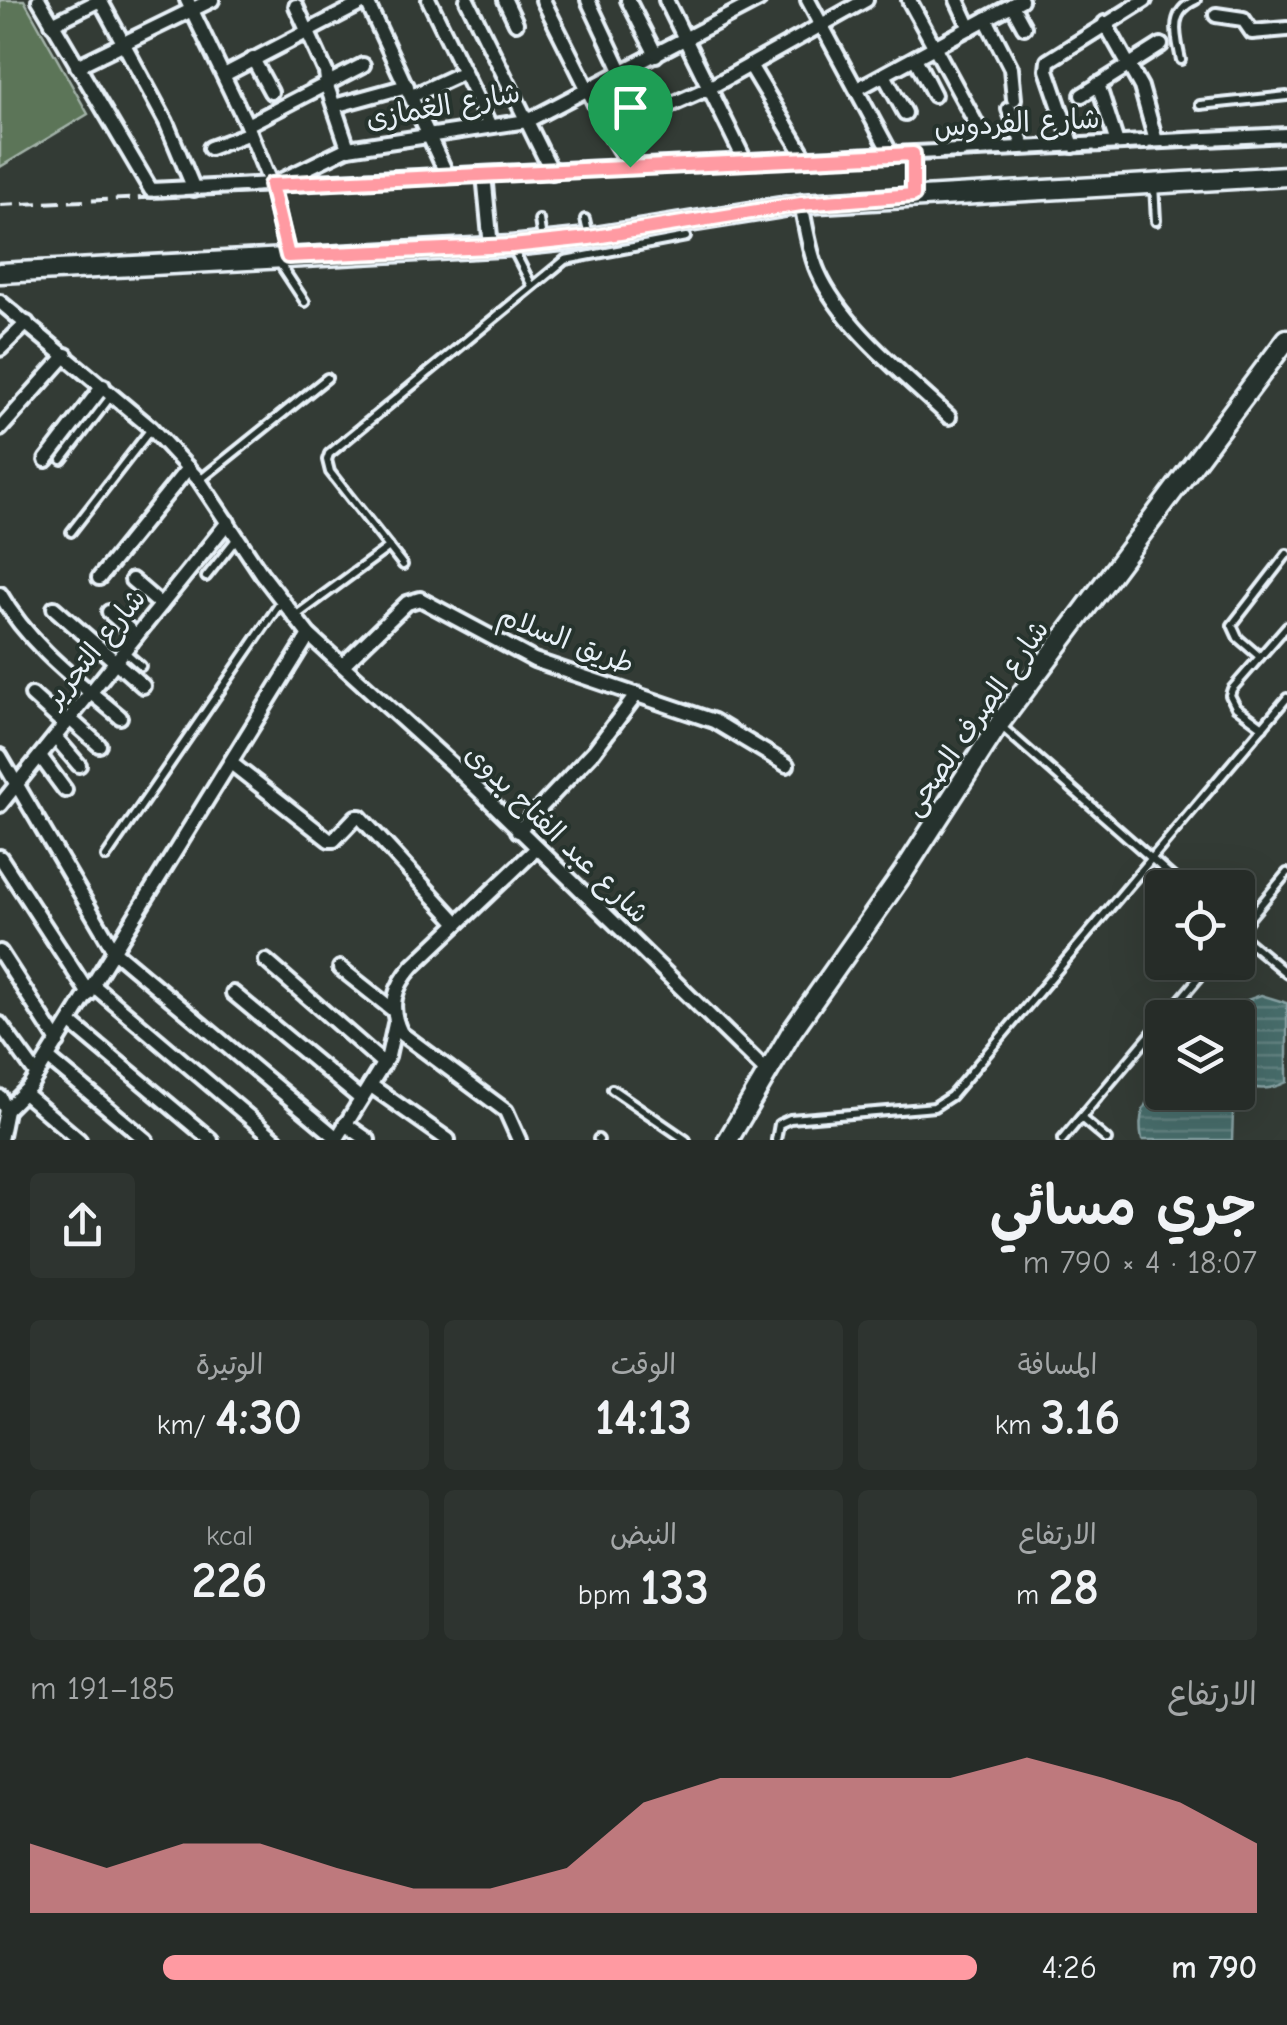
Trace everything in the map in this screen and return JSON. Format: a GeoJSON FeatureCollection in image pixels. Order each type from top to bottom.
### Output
{"type":"FeatureCollection","features":[{"type":"Feature","properties":{"kind":"street"},"geometry":{"type":"LineString","coordinates":[[39,0],[77,66],[189,4],[212,0]]}},
{"type":"Feature","properties":{"kind":"street"},"geometry":{"type":"LineString","coordinates":[[52,24],[100,0],[174,140],[194,189]]}},
{"type":"Feature","properties":{"kind":"street"},"geometry":{"type":"LineString","coordinates":[[429,0],[490,126]]}},
{"type":"Feature","properties":{"kind":"street"},"geometry":{"type":"LineString","coordinates":[[467,0],[552,172]]}},
{"type":"Feature","properties":{"kind":"street"},"geometry":{"type":"LineString","coordinates":[[505,0],[516,23]]}},
{"type":"Feature","properties":{"kind":"street"},"geometry":{"type":"LineString","coordinates":[[543,0],[630,167]]}},
{"type":"Feature","properties":{"kind":"street"},"geometry":{"type":"LineString","coordinates":[[588,0],[643,116]]}},
{"type":"Feature","properties":{"kind":"street"},"geometry":{"type":"LineString","coordinates":[[628,0],[656,55]]}},
{"type":"Feature","properties":{"kind":"street"},"geometry":{"type":"LineString","coordinates":[[666,0],[744,159]]}},
{"type":"Feature","properties":{"kind":"street","name":"شارع الغمازى"},"geometry":{"type":"LineString","coordinates":[[271,185],[348,148],[526,120],[758,0]]}},
{"type":"Feature","properties":{"kind":"street"},"geometry":{"type":"LineString","coordinates":[[808,0],[891,154]]}},
{"type":"Feature","properties":{"kind":"street"},"geometry":{"type":"LineString","coordinates":[[609,132],[709,88],[866,0]]}},
{"type":"Feature","properties":{"kind":"street"},"geometry":{"type":"LineString","coordinates":[[909,0],[990,149]]}},
{"type":"Feature","properties":{"kind":"street"},"geometry":{"type":"LineString","coordinates":[[957,0],[970,28]]}},
{"type":"Feature","properties":{"kind":"street"},"geometry":{"type":"LineString","coordinates":[[1072,146],[1046,65],[1048,60],[1144,0]]}},
{"type":"Feature","properties":{"kind":"street"},"geometry":{"type":"LineString","coordinates":[[224,75],[366,1],[447,175]]}},
{"type":"Feature","properties":{"kind":"street"},"geometry":{"type":"LineString","coordinates":[[857,89],[1010,3],[1024,27]]}},
{"type":"Feature","properties":{"kind":"street"},"geometry":{"type":"LineString","coordinates":[[189,4],[271,185],[282,257]]}},
{"type":"Feature","properties":{"kind":"street"},"geometry":{"type":"LineString","coordinates":[[296,6],[326,72],[348,148]]}},
{"type":"Feature","properties":{"kind":"street"},"geometry":{"type":"LineString","coordinates":[[1216,15],[1243,19],[1252,32],[1287,29]]}},
{"type":"Feature","properties":{"kind":"street"},"geometry":{"type":"LineString","coordinates":[[986,19],[1010,68],[1011,104],[1024,147]]}},
{"type":"Feature","properties":{"kind":"street"},"geometry":{"type":"LineString","coordinates":[[1105,23],[1148,104],[1156,141]]}},
{"type":"Feature","properties":{"kind":"street"},"geometry":{"type":"LineString","coordinates":[[1082,95],[1161,44]]}},
{"type":"Feature","properties":{"kind":"street"},"geometry":{"type":"LineString","coordinates":[[915,58],[934,94]]}},
{"type":"Feature","properties":{"kind":"street"},"geometry":{"type":"LineString","coordinates":[[253,59],[271,92]]}},
{"type":"Feature","properties":{"kind":"street"},"geometry":{"type":"LineString","coordinates":[[210,148],[363,65]]}},
{"type":"Feature","properties":{"kind":"street"},"geometry":{"type":"LineString","coordinates":[[750,65],[805,157]]}},
{"type":"Feature","properties":{"kind":"street","name":"شارع الفردوس"},"geometry":{"type":"LineString","coordinates":[[77,66],[150,190],[1287,134]]}},
{"type":"Feature","properties":{"kind":"street"},"geometry":{"type":"LineString","coordinates":[[334,106],[410,91],[464,72]]}},
{"type":"Feature","properties":{"kind":"street"},"geometry":{"type":"LineString","coordinates":[[884,74],[905,113]]}},
{"type":"Feature","properties":{"kind":"street"},"geometry":{"type":"LineString","coordinates":[[1098,84],[1117,144]]}},
{"type":"Feature","properties":{"kind":"street"},"geometry":{"type":"LineString","coordinates":[[913,154],[913,195]]}},
{"type":"Feature","properties":{"kind":"street"},"geometry":{"type":"LineString","coordinates":[[484,174],[490,248]]}},
{"type":"Feature","properties":{"kind":"street"},"geometry":{"type":"LineString","coordinates":[[0,272],[490,248],[589,238],[801,204],[1287,176]]}},
{"type":"Feature","properties":{"kind":"street"},"geometry":{"type":"LineString","coordinates":[[801,204],[816,269],[831,294],[875,346],[949,417]]}},
{"type":"Feature","properties":{"kind":"street","name":"شارع عبد الفتاح بدوى"},"geometry":{"type":"LineString","coordinates":[[0,302],[151,428],[199,480],[309,634],[767,1072]]}},
{"type":"Feature","properties":{"kind":"street"},"geometry":{"type":"LineString","coordinates":[[0,349],[26,323]]}},
{"type":"Feature","properties":{"kind":"street","name":"شارع الصرف الصحى"},"geometry":{"type":"LineString","coordinates":[[728,1140],[792,1031],[915,854],[998,724],[1279,364],[1287,339]]}},
{"type":"Feature","properties":{"kind":"street"},"geometry":{"type":"LineString","coordinates":[[0,428],[66,356]]}},
{"type":"Feature","properties":{"kind":"street"},"geometry":{"type":"LineString","coordinates":[[46,460],[108,390]]}},
{"type":"Feature","properties":{"kind":"street"},"geometry":{"type":"LineString","coordinates":[[99,578],[188,468]]}},
{"type":"Feature","properties":{"kind":"street","name":"شارع التحرير"},"geometry":{"type":"LineString","coordinates":[[0,804],[228,522]]}},
{"type":"Feature","properties":{"kind":"street"},"geometry":{"type":"LineString","coordinates":[[132,580],[161,605]]}},
{"type":"Feature","properties":{"kind":"street"},"geometry":{"type":"LineString","coordinates":[[0,594],[31,639],[120,717]]}},
{"type":"Feature","properties":{"kind":"street","name":"طريق السلام"},"geometry":{"type":"LineString","coordinates":[[344,664],[407,603],[420,599],[534,660],[714,722],[787,765]]}},
{"type":"Feature","properties":{"kind":"street"},"geometry":{"type":"LineString","coordinates":[[54,608],[119,657],[143,686]]}},
{"type":"Feature","properties":{"kind":"street"},"geometry":{"type":"LineString","coordinates":[[109,612],[136,636]]}},
{"type":"Feature","properties":{"kind":"street"},"geometry":{"type":"LineString","coordinates":[[5,1137],[2,1104],[24,1094],[37,1076],[309,634]]}},
{"type":"Feature","properties":{"kind":"street"},"geometry":{"type":"LineString","coordinates":[[518,831],[594,751],[636,694]]}},
{"type":"Feature","properties":{"kind":"street"},"geometry":{"type":"LineString","coordinates":[[32,695],[99,745]]}},
{"type":"Feature","properties":{"kind":"street"},"geometry":{"type":"LineString","coordinates":[[55,738],[79,764]]}},
{"type":"Feature","properties":{"kind":"street"},"geometry":{"type":"LineString","coordinates":[[0,756],[115,952],[185,1002],[336,1139],[393,1045],[394,999],[403,978],[536,849]]}},
{"type":"Feature","properties":{"kind":"street"},"geometry":{"type":"LineString","coordinates":[[40,756],[65,790]]}},
{"type":"Feature","properties":{"kind":"street"},"geometry":{"type":"LineString","coordinates":[[231,763],[328,840],[334,840],[354,818],[360,817],[458,922]]}},
{"type":"Feature","properties":{"kind":"street"},"geometry":{"type":"LineString","coordinates":[[0,857],[91,990],[276,1140]]}},
{"type":"Feature","properties":{"kind":"street"},"geometry":{"type":"LineString","coordinates":[[0,952],[58,1042]]}},
{"type":"Feature","properties":{"kind":"street"},"geometry":{"type":"LineString","coordinates":[[266,961],[384,1064]]}},
{"type":"Feature","properties":{"kind":"street"},"geometry":{"type":"LineString","coordinates":[[340,968],[394,1016],[410,1042],[506,1111],[519,1140]]}},
{"type":"Feature","properties":{"kind":"street"},"geometry":{"type":"LineString","coordinates":[[233,993],[361,1099]]}},
{"type":"Feature","properties":{"kind":"street"},"geometry":{"type":"LineString","coordinates":[[70,1022],[211,1140]]}},
{"type":"Feature","properties":{"kind":"street"},"geometry":{"type":"LineString","coordinates":[[0,1024],[37,1076]]}},
{"type":"Feature","properties":{"kind":"street"},"geometry":{"type":"LineString","coordinates":[[48,1058],[146,1140]]}},
{"type":"Feature","properties":{"kind":"street"},"geometry":{"type":"LineString","coordinates":[[370,1085],[448,1140]]}},
{"type":"Feature","properties":{"kind":"street"},"geometry":{"type":"LineString","coordinates":[[24,1094],[79,1140]]}},
{"type":"Feature","properties":{"kind":"street"},"geometry":{"type":"LineString","coordinates":[[346,1124],[368,1140]]}},
{"type":"Feature","properties":{"kind":"lane"},"geometry":{"type":"LineString","coordinates":[[1181,60],[1176,21],[1184,6],[1196,0]]}},
{"type":"Feature","properties":{"kind":"lane"},"geometry":{"type":"LineString","coordinates":[[1200,105],[1287,96]]}},
{"type":"Feature","properties":{"kind":"lane"},"geometry":{"type":"LineString","coordinates":[[1154,183],[1156,221]]}},
{"type":"Feature","properties":{"kind":"lane"},"geometry":{"type":"LineString","coordinates":[[585,219],[589,238]]}},
{"type":"Feature","properties":{"kind":"lane"},"geometry":{"type":"LineString","coordinates":[[539,220],[543,243]]}},
{"type":"Feature","properties":{"kind":"lane"},"geometry":{"type":"LineString","coordinates":[[403,565],[330,472],[329,454],[569,257],[686,237]]}},
{"type":"Feature","properties":{"kind":"lane"},"geometry":{"type":"LineString","coordinates":[[512,246],[532,286]]}},
{"type":"Feature","properties":{"kind":"lane"},"geometry":{"type":"LineString","coordinates":[[282,257],[304,302]]}},
{"type":"Feature","properties":{"kind":"lane"},"geometry":{"type":"LineString","coordinates":[[199,480],[327,378]]}},
{"type":"Feature","properties":{"kind":"lane"},"geometry":{"type":"LineString","coordinates":[[62,460],[108,390]]}},
{"type":"Feature","properties":{"kind":"lane"},"geometry":{"type":"LineString","coordinates":[[72,532],[151,428]]}},
{"type":"Feature","properties":{"kind":"lane"},"geometry":{"type":"LineString","coordinates":[[206,577],[237,537]]}},
{"type":"Feature","properties":{"kind":"lane"},"geometry":{"type":"LineString","coordinates":[[294,616],[389,547]]}},
{"type":"Feature","properties":{"kind":"lane"},"geometry":{"type":"LineString","coordinates":[[1260,656],[1238,638],[1232,625],[1287,554]]}},
{"type":"Feature","properties":{"kind":"lane"},"geometry":{"type":"LineString","coordinates":[[106,857],[282,601]]}},
{"type":"Feature","properties":{"kind":"lane"},"geometry":{"type":"LineString","coordinates":[[1262,726],[1236,707],[1230,695],[1287,626]]}},
{"type":"Feature","properties":{"kind":"lane"},"geometry":{"type":"LineString","coordinates":[[119,657],[141,666]]}},
{"type":"Feature","properties":{"kind":"lane"},"geometry":{"type":"LineString","coordinates":[[776,1140],[780,1124],[790,1119],[924,1108],[943,1102],[1287,698]]}},
{"type":"Feature","properties":{"kind":"lane"},"geometry":{"type":"LineString","coordinates":[[998,724],[1166,870]]}},
{"type":"Feature","properties":{"kind":"lane"},"geometry":{"type":"LineString","coordinates":[[1255,912],[1287,873]]}},
{"type":"Feature","properties":{"kind":"lane"},"geometry":{"type":"LineString","coordinates":[[1255,947],[1287,974]]}},
{"type":"Feature","properties":{"kind":"lane"},"geometry":{"type":"LineString","coordinates":[[1180,1000],[1197,980]]}},
{"type":"Feature","properties":{"kind":"lane"},"geometry":{"type":"LineString","coordinates":[[1062,1140],[1145,1042]]}},
{"type":"Feature","properties":{"kind":"lane"},"geometry":{"type":"LineString","coordinates":[[612,1089],[686,1140]]}},
{"type":"Feature","properties":{"kind":"lane"},"geometry":{"type":"LineString","coordinates":[[1081,1118],[1107,1140]]}},
{"type":"Feature","properties":{"kind":"green space"},"geometry":{"type":"Polygon","coordinates":[[[0,0],[24,0],[88,114],[0,167],[0,0]]]}},
{"type":"Feature","properties":{"kind":"water"},"geometry":{"type":"Polygon","coordinates":[[[1261,995],[1287,1003],[1287,1082],[1255,1087],[1255,1000],[1247,1000],[1261,995]]]}},
{"type":"Feature","properties":{"kind":"water"},"geometry":{"type":"Polygon","coordinates":[[[1145,1106],[1145,1110],[1231,1110],[1232,1140],[1142,1140],[1145,1106]]]}},
{"type":"Feature","properties":{"kind":"railway"},"geometry":{"type":"LineString","coordinates":[[0,205],[1287,142]]}},
{"type":"Feature","properties":{"kind":"route"},"geometry":{"type":"LineString","coordinates":[[913,154],[913,195],[801,204],[647,230],[512,246],[288,256],[271,185],[447,175],[630,167],[913,154]]}}]}
